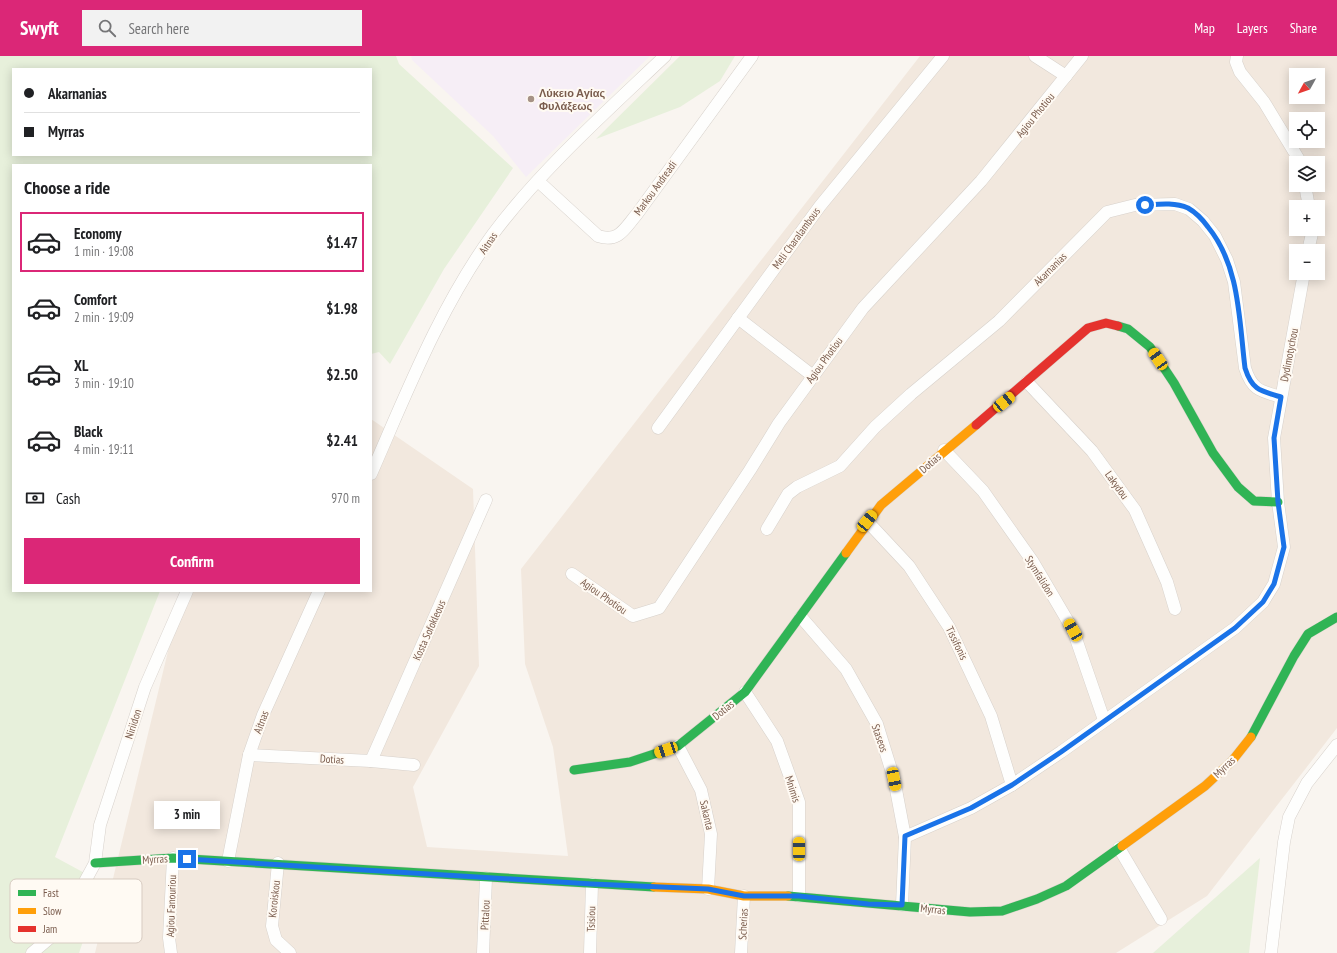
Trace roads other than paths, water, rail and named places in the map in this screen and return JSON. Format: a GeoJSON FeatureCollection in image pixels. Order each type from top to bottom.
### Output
{"type":"FeatureCollection","features":[{"type":"Feature","properties":{"kind":"street","name":"Aitnas"},"geometry":{"type":"LineString","coordinates":[[372,472],[418,365],[453,298],[493,234],[538,181],[665,56]]}},
{"type":"Feature","properties":{"kind":"street","name":"Markou Andreadi"},"geometry":{"type":"LineString","coordinates":[[538,181],[598,236],[607,239],[617,236],[637,214],[752,56]]}},
{"type":"Feature","properties":{"kind":"street","name":"Meli Charalambous"},"geometry":{"type":"LineString","coordinates":[[658,428],[820,206],[943,56]]}},
{"type":"Feature","properties":{"kind":"street"},"geometry":{"type":"LineString","coordinates":[[1035,56],[1066,76]]}},
{"type":"Feature","properties":{"kind":"street","name":"Agiou Photiou"},"geometry":{"type":"LineString","coordinates":[[572,574],[633,616],[659,608],[750,470],[779,423],[862,308],[981,182],[1082,56]]}},
{"type":"Feature","properties":{"kind":"street"},"geometry":{"type":"LineString","coordinates":[[1237,56],[1236,62],[1240,72],[1264,102],[1297,156]]}},
{"type":"Feature","properties":{"kind":"street","name":"Akarnanias"},"geometry":{"type":"LineString","coordinates":[[767,529],[788,494],[802,484],[840,466],[875,427],[911,394],[999,321],[1107,212],[1134,205],[1175,204],[1189,209],[1203,221],[1216,236],[1227,260],[1234,282],[1245,368],[1248,378],[1254,386],[1262,392],[1281,397]]}},
{"type":"Feature","properties":{"kind":"street","name":"Dydimotychou"},"geometry":{"type":"LineString","coordinates":[[905,836],[971,808],[1012,785],[1061,752],[1235,628],[1263,602],[1274,584],[1284,547],[1278,502],[1274,438],[1303,280]]}},
{"type":"Feature","properties":{"kind":"street"},"geometry":{"type":"LineString","coordinates":[[738,318],[813,376]]}},
{"type":"Feature","properties":{"kind":"street","name":"Dotias"},"geometry":{"type":"LineString","coordinates":[[574,770],[630,762],[678,746],[745,692],[801,617],[867,521],[881,505],[944,450],[1028,382],[1088,328],[1106,323],[1128,329],[1150,347],[1174,383],[1213,453],[1238,486],[1254,501],[1278,502]]}},
{"type":"Feature","properties":{"kind":"street","name":"Lakydou"},"geometry":{"type":"LineString","coordinates":[[1028,382],[1092,451],[1135,510],[1167,582],[1175,608]]}},
{"type":"Feature","properties":{"kind":"street","name":"Stymfalidon"},"geometry":{"type":"LineString","coordinates":[[944,450],[983,491],[1041,576],[1073,630],[1104,720]]}},
{"type":"Feature","properties":{"kind":"street","name":"Kosta Sofokleous"},"geometry":{"type":"LineString","coordinates":[[371,761],[486,500]]}},
{"type":"Feature","properties":{"kind":"street","name":"Tissifonis"},"geometry":{"type":"LineString","coordinates":[[867,521],[909,566],[949,627],[991,716],[1012,785]]}},
{"type":"Feature","properties":{"kind":"street","name":"Niriidon"},"geometry":{"type":"LineString","coordinates":[[95,863],[100,825],[145,687],[187,592]]}},
{"type":"Feature","properties":{"kind":"street","name":"Aitnas"},"geometry":{"type":"LineString","coordinates":[[228,861],[249,755],[263,715],[319,592]]}},
{"type":"Feature","properties":{"kind":"street","name":"Staseos"},"geometry":{"type":"LineString","coordinates":[[801,617],[846,669],[877,724],[894,779],[905,836],[902,905]]}},
{"type":"Feature","properties":{"kind":"street","name":"Myrras"},"geometry":{"type":"LineString","coordinates":[[95,863],[173,858],[278,863],[486,878],[708,889],[744,896],[799,896],[868,904],[902,905],[970,912],[1002,911],[1037,899],[1066,886],[1205,786],[1232,761],[1253,735],[1294,656],[1308,634],[1337,617]]}},
{"type":"Feature","properties":{"kind":"street","name":"Mnimis"},"geometry":{"type":"LineString","coordinates":[[745,692],[777,741],[799,802],[799,896]]}},
{"type":"Feature","properties":{"kind":"street"},"geometry":{"type":"LineString","coordinates":[[1271,953],[1284,842],[1289,817],[1307,783],[1337,745]]}},
{"type":"Feature","properties":{"kind":"street","name":"Sakanta"},"geometry":{"type":"LineString","coordinates":[[678,746],[701,790],[711,834],[708,889]]}},
{"type":"Feature","properties":{"kind":"street","name":"Dotias"},"geometry":{"type":"LineString","coordinates":[[249,755],[371,761],[414,765]]}},
{"type":"Feature","properties":{"kind":"street"},"geometry":{"type":"LineString","coordinates":[[1119,848],[1161,919]]}},
{"type":"Feature","properties":{"kind":"street","name":"Agiou Fanouriou"},"geometry":{"type":"LineString","coordinates":[[171,953],[169,938],[173,858]]}},
{"type":"Feature","properties":{"kind":"street"},"geometry":{"type":"LineString","coordinates":[[86,879],[95,863]]}},
{"type":"Feature","properties":{"kind":"street","name":"Koroiskou"},"geometry":{"type":"LineString","coordinates":[[278,863],[272,926],[276,940],[290,953]]}},
{"type":"Feature","properties":{"kind":"street","name":"Pittalou"},"geometry":{"type":"LineString","coordinates":[[483,953],[486,878]]}},
{"type":"Feature","properties":{"kind":"street","name":"Tsisiou"},"geometry":{"type":"LineString","coordinates":[[590,953],[592,884]]}},
{"type":"Feature","properties":{"kind":"street","name":"Scherias"},"geometry":{"type":"LineString","coordinates":[[741,953],[744,896]]}},
{"type":"Feature","properties":{"kind":"street"},"geometry":{"type":"LineString","coordinates":[[32,953],[44,943]]}},
{"type":"Feature","properties":{"kind":"place","name":"Λύκειο Αγίας Φυλάξεως"},"geometry":{"type":"Point","coordinates":[531,99]}}]}
